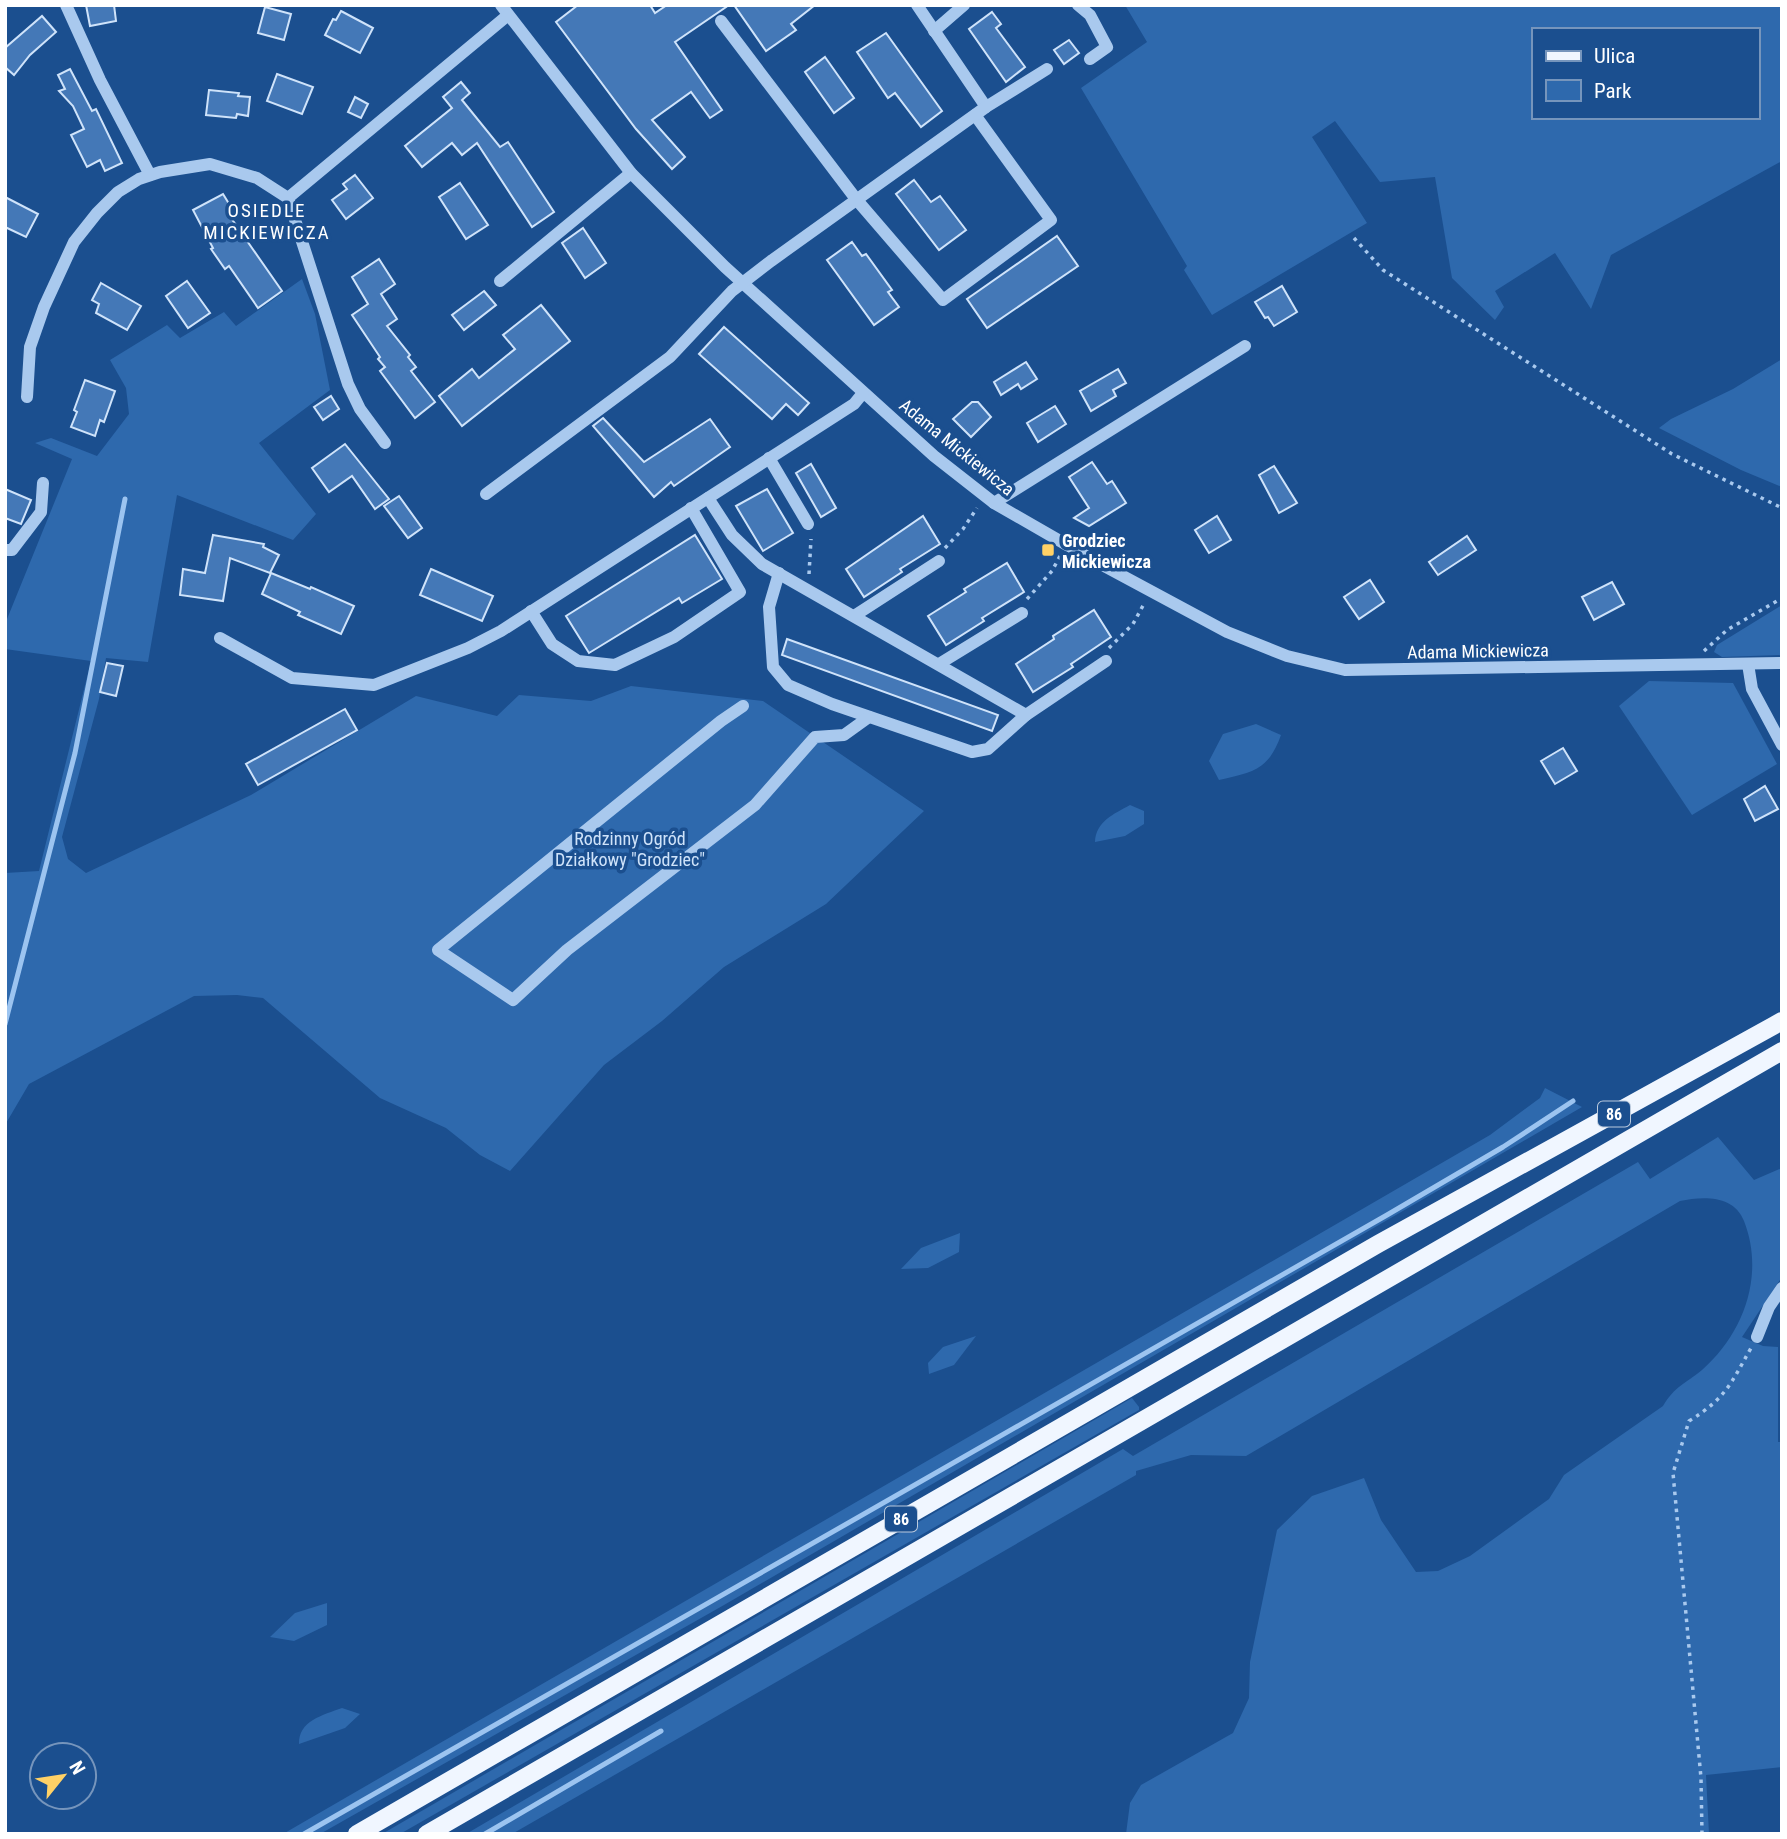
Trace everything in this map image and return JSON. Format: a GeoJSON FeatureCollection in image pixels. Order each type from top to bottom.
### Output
{"type":"FeatureCollection","features":[{"type":"Feature","properties":{"kind":"main road","name":"86"},"geometry":{"type":"LineString","coordinates":[[357,1834],[1378,1244],[1782,1021]]}},
{"type":"Feature","properties":{"kind":"main road","name":"86"},"geometry":{"type":"LineString","coordinates":[[427,1834],[1782,1051]]}},
{"type":"Feature","properties":{"kind":"street"},"geometry":{"type":"LineString","coordinates":[[66,5],[100,80],[150,176]]}},
{"type":"Feature","properties":{"kind":"street"},"geometry":{"type":"LineString","coordinates":[[917,5],[986,107]]}},
{"type":"Feature","properties":{"kind":"street"},"geometry":{"type":"LineString","coordinates":[[934,31],[964,5]]}},
{"type":"Feature","properties":{"kind":"street"},"geometry":{"type":"LineString","coordinates":[[1078,5],[1090,15],[1107,47],[1090,59]]}},
{"type":"Feature","properties":{"kind":"street"},"geometry":{"type":"LineString","coordinates":[[288,198],[504,10]]}},
{"type":"Feature","properties":{"kind":"street","name":"Adama Mickiewicza"},"geometry":{"type":"LineString","coordinates":[[504,10],[631,173],[743,283],[934,456],[995,503],[1093,560],[1227,632],[1313,664],[1345,670],[1782,663]]}},
{"type":"Feature","properties":{"kind":"street"},"geometry":{"type":"LineString","coordinates":[[721,21],[856,199],[943,300],[1051,220],[975,115]]}},
{"type":"Feature","properties":{"kind":"street"},"geometry":{"type":"LineString","coordinates":[[486,494],[670,358],[724,299],[771,261],[986,107],[1047,69]]}},
{"type":"Feature","properties":{"kind":"street"},"geometry":{"type":"LineString","coordinates":[[27,397],[30,347],[44,307],[75,242],[97,213],[118,192],[139,179],[210,164],[257,177],[288,198],[348,384],[360,409],[385,443]]}},
{"type":"Feature","properties":{"kind":"street"},"geometry":{"type":"LineString","coordinates":[[500,281],[631,173]]}},
{"type":"Feature","properties":{"kind":"street"},"geometry":{"type":"LineString","coordinates":[[995,503],[1245,346]]}},
{"type":"Feature","properties":{"kind":"street"},"geometry":{"type":"LineString","coordinates":[[219,638],[292,678],[374,685],[468,648],[531,611],[854,404],[863,393]]}},
{"type":"Feature","properties":{"kind":"street"},"geometry":{"type":"LineString","coordinates":[[769,458],[808,524]]}},
{"type":"Feature","properties":{"kind":"street"},"geometry":{"type":"LineString","coordinates":[[5,550],[12,551],[41,512],[43,483]]}},
{"type":"Feature","properties":{"kind":"street"},"geometry":{"type":"LineString","coordinates":[[708,498],[732,534],[762,564],[1026,715]]}},
{"type":"Feature","properties":{"kind":"street"},"geometry":{"type":"LineString","coordinates":[[531,611],[552,644],[578,661],[615,665],[674,637],[740,592],[691,508]]}},
{"type":"Feature","properties":{"kind":"street"},"geometry":{"type":"LineString","coordinates":[[854,615],[939,561]]}},
{"type":"Feature","properties":{"kind":"street"},"geometry":{"type":"LineString","coordinates":[[779,573],[769,607],[773,667],[788,685],[869,717],[972,752],[988,749],[1026,715],[1106,661]]}},
{"type":"Feature","properties":{"kind":"street"},"geometry":{"type":"LineString","coordinates":[[939,664],[1023,613]]}},
{"type":"Feature","properties":{"kind":"street"},"geometry":{"type":"LineString","coordinates":[[1748,664],[1752,689],[1782,745]]}},
{"type":"Feature","properties":{"kind":"street"},"geometry":{"type":"LineString","coordinates":[[743,706],[438,950],[513,1000],[567,950],[755,805],[815,737],[844,735],[869,717]]}},
{"type":"Feature","properties":{"kind":"street"},"geometry":{"type":"LineString","coordinates":[[1756,1337],[1769,1307],[1782,1288]]}},
{"type":"Feature","properties":{"kind":"path"},"geometry":{"type":"LineString","coordinates":[[1354,238],[1383,270],[1622,424],[1672,454],[1782,508]]}},
{"type":"Feature","properties":{"kind":"path"},"geometry":{"type":"LineString","coordinates":[[945,549],[979,506]]}},
{"type":"Feature","properties":{"kind":"path"},"geometry":{"type":"LineString","coordinates":[[808,524],[812,535],[809,580]]}},
{"type":"Feature","properties":{"kind":"path"},"geometry":{"type":"LineString","coordinates":[[1029,597],[1052,571],[1061,554]]}},
{"type":"Feature","properties":{"kind":"path"},"geometry":{"type":"LineString","coordinates":[[1699,666],[1704,648],[1727,630],[1782,598]]}},
{"type":"Feature","properties":{"kind":"path"},"geometry":{"type":"LineString","coordinates":[[1110,647],[1133,624],[1146,600]]}},
{"type":"Feature","properties":{"kind":"path"},"geometry":{"type":"LineString","coordinates":[[1702,1834],[1701,1778],[1673,1473],[1689,1421],[1713,1406],[1728,1389],[1756,1337]]}},
{"type":"Feature","properties":{"kind":"green space"},"geometry":{"type":"Polygon","coordinates":[[[1125,5],[1782,5],[1782,161],[1611,255],[1591,309],[1555,253],[1495,291],[1504,307],[1495,320],[1452,278],[1435,177],[1380,182],[1335,121],[1312,137],[1367,223],[1212,315],[1184,270],[1187,266],[1081,88],[1147,42],[1125,5]]]}},
{"type":"Feature","properties":{"kind":"green space","name":"Rodzinny Ogród Działkowy \"Grodziec\""},"geometry":{"type":"Polygon","coordinates":[[[302,279],[315,314],[330,390],[259,443],[316,514],[293,540],[177,495],[148,662],[106,658],[99,699],[62,837],[68,859],[86,873],[251,795],[416,696],[497,716],[519,695],[591,701],[631,686],[763,701],[924,811],[826,904],[724,967],[662,1021],[604,1065],[510,1171],[480,1155],[446,1128],[380,1098],[263,998],[237,995],[194,996],[29,1084],[5,1125],[5,873],[39,871],[91,661],[5,649],[5,624],[72,459],[35,443],[51,438],[97,456],[129,414],[126,388],[110,360],[167,325],[180,338],[224,312],[236,326],[302,279]]]}},
{"type":"Feature","properties":{"kind":"green space"},"geometry":{"type":"Polygon","coordinates":[[[1782,359],[1782,487],[1741,470],[1659,428],[1671,419],[1733,389],[1782,359]]]}},
{"type":"Feature","properties":{"kind":"green space"},"geometry":{"type":"Polygon","coordinates":[[[1782,605],[1782,655],[1722,657],[1714,652],[1717,645],[1782,605]]]}},
{"type":"Feature","properties":{"kind":"green space"},"geometry":{"type":"Polygon","coordinates":[[[1649,681],[1733,683],[1777,764],[1692,815],[1619,706],[1649,681]]]}},
{"type":"Feature","properties":{"kind":"green space"},"geometry":{"type":"Polygon","coordinates":[[[1256,724],[1281,735],[1271,756],[1250,772],[1219,780],[1209,761],[1223,734],[1256,724]]]}},
{"type":"Feature","properties":{"kind":"green space"},"geometry":{"type":"Polygon","coordinates":[[[1130,805],[1144,811],[1144,824],[1125,836],[1095,842],[1102,823],[1130,805]]]}},
{"type":"Feature","properties":{"kind":"green space"},"geometry":{"type":"Polygon","coordinates":[[[1545,1088],[1582,1107],[724,1605],[320,1834],[283,1834],[1490,1135],[1540,1098],[1545,1088]]]}},
{"type":"Feature","properties":{"kind":"green space"},"geometry":{"type":"Polygon","coordinates":[[[1718,1137],[1754,1180],[1782,1168],[1782,1277],[1742,1337],[1763,1346],[1778,1347],[1778,1442],[1782,1442],[1782,1767],[1706,1775],[1709,1834],[1126,1834],[1130,1803],[1141,1785],[1233,1733],[1249,1698],[1250,1662],[1277,1530],[1312,1496],[1364,1478],[1381,1520],[1416,1572],[1438,1571],[1470,1556],[1549,1499],[1564,1475],[1663,1406],[1676,1390],[1717,1355],[1729,1339],[1747,1302],[1752,1262],[1750,1241],[1744,1221],[1733,1206],[1717,1199],[1698,1198],[1680,1201],[1246,1456],[1191,1455],[1136,1471],[1136,1475],[512,1834],[466,1834],[1123,1449],[1133,1456],[1638,1162],[1650,1179],[1718,1137]]]}},
{"type":"Feature","properties":{"kind":"green space"},"geometry":{"type":"Polygon","coordinates":[[[960,1233],[959,1252],[928,1268],[901,1269],[921,1248],[960,1233]]]}},
{"type":"Feature","properties":{"kind":"green space"},"geometry":{"type":"Polygon","coordinates":[[[976,1336],[954,1365],[929,1374],[928,1363],[943,1347],[976,1336]]]}},
{"type":"Feature","properties":{"kind":"green space"},"geometry":{"type":"Polygon","coordinates":[[[1132,1398],[1139,1410],[400,1834],[382,1834],[1132,1398]]]}},
{"type":"Feature","properties":{"kind":"green space"},"geometry":{"type":"Polygon","coordinates":[[[327,1603],[327,1625],[294,1641],[270,1637],[295,1613],[327,1603]]]}},
{"type":"Feature","properties":{"kind":"green space"},"geometry":{"type":"Polygon","coordinates":[[[342,1708],[360,1714],[345,1728],[299,1744],[307,1724],[342,1708]]]}},
{"type":"Feature","properties":{"kind":"building"},"geometry":{"type":"Polygon","coordinates":[[[86,5],[114,5],[116,21],[90,26],[86,5]]]}},
{"type":"Feature","properties":{"kind":"building"},"geometry":{"type":"Polygon","coordinates":[[[578,5],[650,5],[655,13],[667,5],[729,5],[675,42],[722,110],[710,118],[691,92],[652,120],[685,157],[672,169],[636,129],[556,22],[578,5]]]}},
{"type":"Feature","properties":{"kind":"building"},"geometry":{"type":"Polygon","coordinates":[[[734,5],[815,5],[791,24],[796,30],[766,51],[734,5]]]}},
{"type":"Feature","properties":{"kind":"building"},"geometry":{"type":"Polygon","coordinates":[[[265,7],[291,14],[284,40],[258,33],[265,7]]]}},
{"type":"Feature","properties":{"kind":"building"},"geometry":{"type":"Polygon","coordinates":[[[341,11],[373,28],[360,53],[325,35],[333,19],[336,20],[341,11]]]}},
{"type":"Feature","properties":{"kind":"building"},"geometry":{"type":"Polygon","coordinates":[[[992,12],[1001,24],[996,28],[1025,67],[1006,82],[969,29],[992,12]]]}},
{"type":"Feature","properties":{"kind":"building"},"geometry":{"type":"Polygon","coordinates":[[[42,16],[56,32],[30,55],[14,75],[5,67],[5,48],[42,16]]]}},
{"type":"Feature","properties":{"kind":"building"},"geometry":{"type":"Polygon","coordinates":[[[886,33],[942,111],[921,127],[895,93],[888,98],[857,52],[886,33]]]}},
{"type":"Feature","properties":{"kind":"building"},"geometry":{"type":"Polygon","coordinates":[[[1069,40],[1079,53],[1064,64],[1054,50],[1069,40]]]}},
{"type":"Feature","properties":{"kind":"building"},"geometry":{"type":"Polygon","coordinates":[[[825,57],[854,98],[834,113],[805,72],[825,57]]]}},
{"type":"Feature","properties":{"kind":"building"},"geometry":{"type":"Polygon","coordinates":[[[70,69],[92,111],[96,109],[122,163],[105,171],[100,160],[87,167],[71,135],[84,129],[73,106],[59,91],[65,89],[58,75],[70,69]]]}},
{"type":"Feature","properties":{"kind":"building"},"geometry":{"type":"Polygon","coordinates":[[[277,74],[313,87],[302,114],[267,101],[277,74]]]}},
{"type":"Feature","properties":{"kind":"building"},"geometry":{"type":"Polygon","coordinates":[[[461,82],[470,93],[462,100],[500,147],[508,142],[554,212],[532,227],[477,143],[462,155],[452,143],[422,167],[405,146],[452,108],[443,97],[461,82]]]}},
{"type":"Feature","properties":{"kind":"building"},"geometry":{"type":"Polygon","coordinates":[[[209,90],[250,97],[248,116],[237,114],[236,118],[206,115],[209,90]]]}},
{"type":"Feature","properties":{"kind":"building"},"geometry":{"type":"Polygon","coordinates":[[[355,97],[368,104],[361,118],[348,112],[355,97]]]}},
{"type":"Feature","properties":{"kind":"building"},"geometry":{"type":"Polygon","coordinates":[[[355,175],[373,198],[346,219],[332,200],[347,189],[343,184],[355,175]]]}},
{"type":"Feature","properties":{"kind":"building"},"geometry":{"type":"Polygon","coordinates":[[[914,180],[931,202],[940,196],[966,230],[939,250],[896,194],[914,180]]]}},
{"type":"Feature","properties":{"kind":"building"},"geometry":{"type":"Polygon","coordinates":[[[460,183],[488,225],[466,239],[439,197],[460,183]]]}},
{"type":"Feature","properties":{"kind":"building"},"geometry":{"type":"Polygon","coordinates":[[[223,194],[234,212],[229,215],[282,291],[258,308],[229,266],[225,269],[211,249],[213,248],[193,210],[223,194]]]}},
{"type":"Feature","properties":{"kind":"building"},"geometry":{"type":"Polygon","coordinates":[[[5,197],[38,214],[26,237],[5,227],[5,197]]]}},
{"type":"Feature","properties":{"kind":"building"},"geometry":{"type":"Polygon","coordinates":[[[583,228],[606,263],[585,278],[562,243],[583,228]]]}},
{"type":"Feature","properties":{"kind":"building"},"geometry":{"type":"Polygon","coordinates":[[[1057,236],[1078,266],[987,328],[967,299],[1057,236]]]}},
{"type":"Feature","properties":{"kind":"building"},"geometry":{"type":"Polygon","coordinates":[[[852,242],[862,256],[866,254],[892,290],[888,292],[899,307],[874,325],[827,260],[852,242]]]}},
{"type":"Feature","properties":{"kind":"building"},"geometry":{"type":"Polygon","coordinates":[[[379,259],[395,284],[381,294],[397,319],[387,326],[410,355],[408,357],[416,367],[411,371],[435,402],[415,418],[380,371],[385,367],[378,359],[380,357],[352,315],[368,304],[352,277],[379,259]]]}},
{"type":"Feature","properties":{"kind":"building"},"geometry":{"type":"Polygon","coordinates":[[[187,281],[210,313],[188,328],[166,296],[187,281]]]}},
{"type":"Feature","properties":{"kind":"building"},"geometry":{"type":"Polygon","coordinates":[[[101,283],[141,306],[127,330],[96,313],[99,304],[92,300],[101,283]]]}},
{"type":"Feature","properties":{"kind":"building"},"geometry":{"type":"Polygon","coordinates":[[[1282,286],[1297,312],[1274,326],[1255,302],[1282,286]]]}},
{"type":"Feature","properties":{"kind":"building"},"geometry":{"type":"Polygon","coordinates":[[[484,291],[496,305],[464,330],[452,315],[484,291]]]}},
{"type":"Feature","properties":{"kind":"building"},"geometry":{"type":"Polygon","coordinates":[[[541,305],[570,341],[462,426],[439,396],[472,369],[479,378],[515,349],[503,335],[541,305]]]}},
{"type":"Feature","properties":{"kind":"building"},"geometry":{"type":"Polygon","coordinates":[[[724,327],[809,403],[798,415],[786,404],[772,419],[699,354],[724,327]]]}},
{"type":"Feature","properties":{"kind":"building"},"geometry":{"type":"Polygon","coordinates":[[[1026,362],[1037,379],[1021,389],[1018,384],[1001,395],[994,382],[1026,362]]]}},
{"type":"Feature","properties":{"kind":"building"},"geometry":{"type":"Polygon","coordinates":[[[1118,369],[1126,383],[1113,390],[1116,396],[1091,411],[1080,391],[1118,369]]]}},
{"type":"Feature","properties":{"kind":"building"},"geometry":{"type":"Polygon","coordinates":[[[85,380],[115,391],[104,422],[100,420],[95,436],[71,427],[85,380]]]}},
{"type":"Feature","properties":{"kind":"building"},"geometry":{"type":"Polygon","coordinates":[[[331,396],[339,409],[323,420],[314,407],[331,396]]]}},
{"type":"Feature","properties":{"kind":"building"},"geometry":{"type":"Polygon","coordinates":[[[972,402],[978,402],[991,417],[971,437],[953,419],[972,402]]]}},
{"type":"Feature","properties":{"kind":"building"},"geometry":{"type":"Polygon","coordinates":[[[1055,406],[1066,424],[1038,442],[1027,423],[1055,406]]]}},
{"type":"Feature","properties":{"kind":"building"},"geometry":{"type":"Polygon","coordinates":[[[603,418],[644,462],[710,419],[730,447],[674,486],[671,482],[654,497],[593,426],[603,418]]]}},
{"type":"Feature","properties":{"kind":"building"},"geometry":{"type":"Polygon","coordinates":[[[345,444],[389,499],[375,509],[352,476],[329,492],[312,468],[345,444]]]}},
{"type":"Feature","properties":{"kind":"building"},"geometry":{"type":"Polygon","coordinates":[[[1092,462],[1107,484],[1112,481],[1126,503],[1089,526],[1074,518],[1089,508],[1069,477],[1092,462]]]}},
{"type":"Feature","properties":{"kind":"building"},"geometry":{"type":"Polygon","coordinates":[[[811,464],[836,508],[821,517],[796,473],[811,464]]]}},
{"type":"Feature","properties":{"kind":"building"},"geometry":{"type":"Polygon","coordinates":[[[1274,466],[1297,503],[1279,513],[1259,475],[1274,466]]]}},
{"type":"Feature","properties":{"kind":"building"},"geometry":{"type":"Polygon","coordinates":[[[5,489],[31,500],[21,524],[5,518],[5,489]]]}},
{"type":"Feature","properties":{"kind":"building"},"geometry":{"type":"Polygon","coordinates":[[[767,489],[793,533],[763,551],[736,506],[767,489]]]}},
{"type":"Feature","properties":{"kind":"building"},"geometry":{"type":"Polygon","coordinates":[[[399,496],[422,528],[408,538],[384,506],[399,496]]]}},
{"type":"Feature","properties":{"kind":"building"},"geometry":{"type":"Polygon","coordinates":[[[923,516],[940,544],[900,569],[902,572],[864,597],[846,569],[923,516]]]}},
{"type":"Feature","properties":{"kind":"building"},"geometry":{"type":"Polygon","coordinates":[[[1217,516],[1231,540],[1209,553],[1195,530],[1217,516]]]}},
{"type":"Feature","properties":{"kind":"building"},"geometry":{"type":"Polygon","coordinates":[[[213,535],[264,544],[263,547],[279,555],[270,573],[230,558],[223,601],[180,595],[183,569],[205,573],[213,535]]]}},
{"type":"Feature","properties":{"kind":"building"},"geometry":{"type":"Polygon","coordinates":[[[695,535],[722,579],[682,603],[679,598],[589,653],[566,616],[695,535]]]}},
{"type":"Feature","properties":{"kind":"building"},"geometry":{"type":"Polygon","coordinates":[[[1467,536],[1476,550],[1438,575],[1429,562],[1467,536]]]}},
{"type":"Feature","properties":{"kind":"building"},"geometry":{"type":"Polygon","coordinates":[[[1007,563],[1024,592],[946,645],[928,616],[966,592],[964,589],[1007,563]]]}},
{"type":"Feature","properties":{"kind":"building"},"geometry":{"type":"Polygon","coordinates":[[[431,569],[493,596],[482,621],[420,595],[431,569]]]}},
{"type":"Feature","properties":{"kind":"building"},"geometry":{"type":"Polygon","coordinates":[[[271,573],[354,606],[341,634],[298,615],[300,612],[262,594],[271,573]]]}},
{"type":"Feature","properties":{"kind":"building"},"geometry":{"type":"Polygon","coordinates":[[[1370,580],[1384,602],[1359,619],[1344,597],[1370,580]]]}},
{"type":"Feature","properties":{"kind":"building"},"geometry":{"type":"Polygon","coordinates":[[[1612,582],[1624,604],[1594,620],[1582,597],[1612,582]]]}},
{"type":"Feature","properties":{"kind":"building"},"geometry":{"type":"Polygon","coordinates":[[[1094,610],[1111,637],[1071,664],[1073,667],[1033,692],[1016,664],[1094,610]]]}},
{"type":"Feature","properties":{"kind":"building"},"geometry":{"type":"Polygon","coordinates":[[[787,639],[998,715],[992,731],[782,655],[787,639]]]}},
{"type":"Feature","properties":{"kind":"building"},"geometry":{"type":"Polygon","coordinates":[[[107,663],[123,666],[116,696],[100,692],[107,663]]]}},
{"type":"Feature","properties":{"kind":"building"},"geometry":{"type":"Polygon","coordinates":[[[345,709],[357,730],[258,785],[246,764],[345,709]]]}},
{"type":"Feature","properties":{"kind":"building"},"geometry":{"type":"Polygon","coordinates":[[[1563,748],[1577,771],[1555,784],[1541,761],[1563,748]]]}},
{"type":"Feature","properties":{"kind":"building"},"geometry":{"type":"Polygon","coordinates":[[[1765,786],[1778,809],[1755,821],[1744,799],[1765,786]]]}},
{"type":"Feature","properties":{"kind":"waterway"},"geometry":{"type":"LineString","coordinates":[[5,1024],[75,753],[125,499]]}},
{"type":"Feature","properties":{"kind":"waterway"},"geometry":{"type":"LineString","coordinates":[[304,1834],[1387,1215],[1503,1147],[1573,1101]]}},
{"type":"Feature","properties":{"kind":"waterway"},"geometry":{"type":"LineString","coordinates":[[485,1834],[661,1731]]}},
{"type":"Feature","properties":{"kind":"place","name":"Grodziec Mickiewicza"},"geometry":{"type":"Point","coordinates":[1048,550]}},
{"type":"Feature","properties":{"kind":"district","name":"OSIEDLE MICKIEWICZA"},"geometry":{"type":"Point","coordinates":[267,221]}}]}
